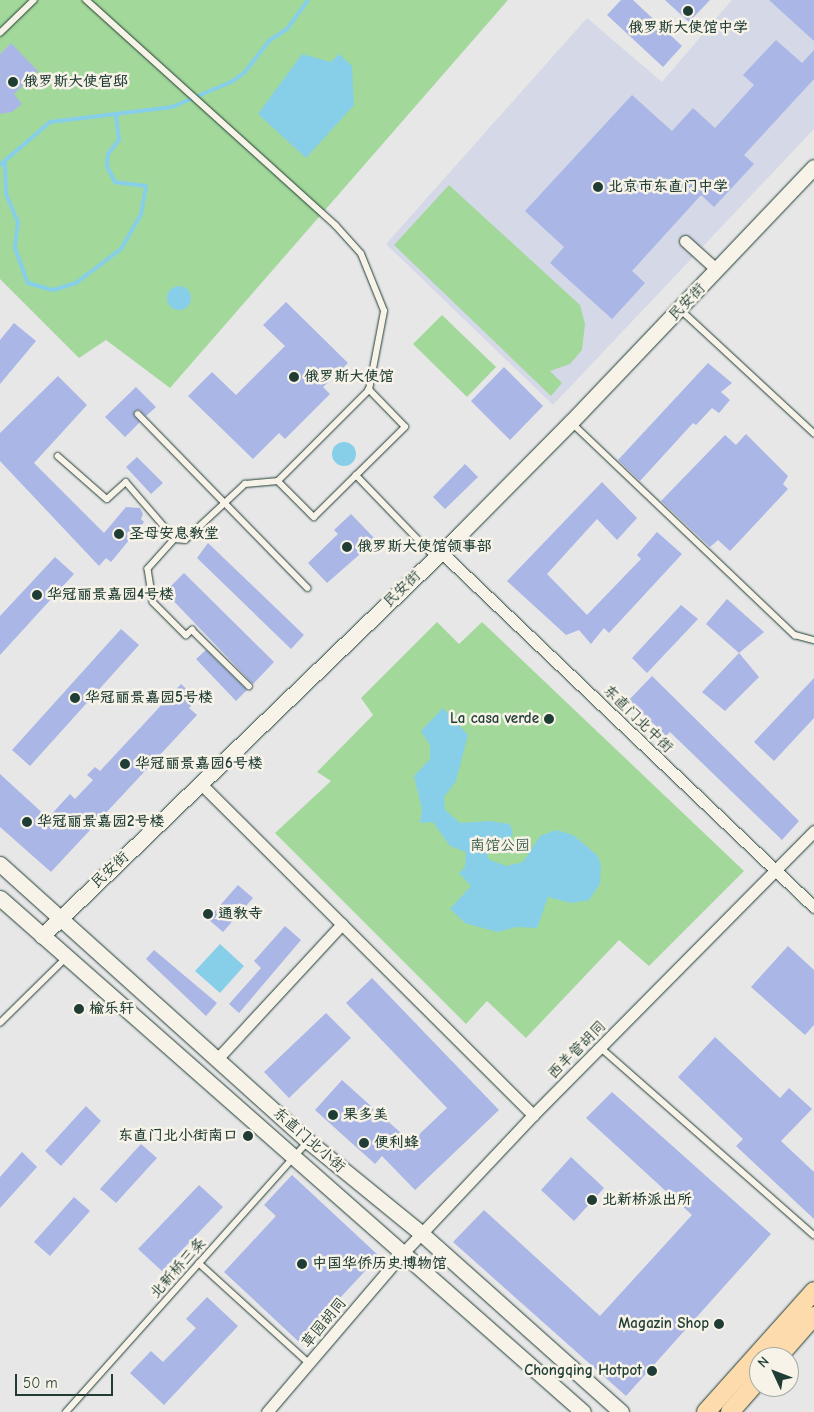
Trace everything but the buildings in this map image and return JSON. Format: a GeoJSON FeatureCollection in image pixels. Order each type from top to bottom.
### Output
{"type":"FeatureCollection","features":[{"type":"Feature","properties":{"kind":"main road","name":"民安街"},"geometry":{"type":"LineString","coordinates":[[42,936],[438,554],[571,422],[814,167]]}},
{"type":"Feature","properties":{"kind":"main road","name":"东直门北小街"},"geometry":{"type":"LineString","coordinates":[[0,864],[308,1141],[422,1234],[622,1412]]}},
{"type":"Feature","properties":{"kind":"main road","name":"东直门北小街"},"geometry":{"type":"LineString","coordinates":[[0,898],[292,1158],[583,1412]]}},
{"type":"Feature","properties":{"kind":"main road"},"geometry":{"type":"LineString","coordinates":[[706,1412],[814,1291]]}},
{"type":"Feature","properties":{"kind":"main road"},"geometry":{"type":"LineString","coordinates":[[787,1347],[814,1316]]}},
{"type":"Feature","properties":{"kind":"main road"},"geometry":{"type":"LineString","coordinates":[[730,1412],[749,1390]]}},
{"type":"Feature","properties":{"kind":"street"},"geometry":{"type":"LineString","coordinates":[[685,241],[717,270]]}},
{"type":"Feature","properties":{"kind":"street","name":"东直门北中街"},"geometry":{"type":"LineString","coordinates":[[438,554],[814,907]]}},
{"type":"Feature","properties":{"kind":"street"},"geometry":{"type":"LineString","coordinates":[[201,784],[533,1115]]}},
{"type":"Feature","properties":{"kind":"street","name":"西羊管胡同"},"geometry":{"type":"LineString","coordinates":[[403,1253],[533,1115],[776,872],[814,831]]}},
{"type":"Feature","properties":{"kind":"street"},"geometry":{"type":"LineString","coordinates":[[217,1059],[342,924]]}},
{"type":"Feature","properties":{"kind":"street","name":"草园胡同"},"geometry":{"type":"LineString","coordinates":[[267,1412],[403,1253]]}},
{"type":"Feature","properties":{"kind":"lane"},"geometry":{"type":"LineString","coordinates":[[0,33],[34,0]]}},
{"type":"Feature","properties":{"kind":"lane"},"geometry":{"type":"LineString","coordinates":[[58,456],[107,499],[126,482],[176,539],[185,540],[245,484],[278,481],[370,390],[384,311],[361,254],[336,226],[86,0]]}},
{"type":"Feature","properties":{"kind":"lane"},"geometry":{"type":"LineString","coordinates":[[680,309],[814,433]]}},
{"type":"Feature","properties":{"kind":"lane"},"geometry":{"type":"LineString","coordinates":[[278,481],[314,517],[406,427],[370,390]]}},
{"type":"Feature","properties":{"kind":"lane"},"geometry":{"type":"LineString","coordinates":[[138,414],[308,588]]}},
{"type":"Feature","properties":{"kind":"lane"},"geometry":{"type":"LineString","coordinates":[[571,422],[795,635],[814,640]]}},
{"type":"Feature","properties":{"kind":"lane"},"geometry":{"type":"LineString","coordinates":[[356,476],[438,554]]}},
{"type":"Feature","properties":{"kind":"lane"},"geometry":{"type":"LineString","coordinates":[[176,539],[148,569],[153,602],[186,635],[192,630],[248,686]]}},
{"type":"Feature","properties":{"kind":"lane"},"geometry":{"type":"LineString","coordinates":[[0,1024],[66,958]]}},
{"type":"Feature","properties":{"kind":"lane"},"geometry":{"type":"LineString","coordinates":[[600,1047],[814,1235]]}},
{"type":"Feature","properties":{"kind":"lane","name":"北新桥三条"},"geometry":{"type":"LineString","coordinates":[[66,1412],[308,1141]]}},
{"type":"Feature","properties":{"kind":"lane"},"geometry":{"type":"LineString","coordinates":[[199,1263],[309,1364]]}},
{"type":"Feature","properties":{"kind":"shaded area","name":"北京市东直门中学"},"geometry":{"type":"Polygon","coordinates":[[[732,0],[814,0],[814,129],[553,405],[386,244],[587,18],[662,82],[732,0]]]}},
{"type":"Feature","properties":{"kind":"green space"},"geometry":{"type":"Polygon","coordinates":[[[0,0],[508,0],[170,388],[106,340],[79,358],[0,279],[0,0]]]}},
{"type":"Feature","properties":{"kind":"green space"},"geometry":{"type":"Polygon","coordinates":[[[449,185],[580,305],[585,324],[582,350],[570,364],[550,371],[562,383],[551,396],[394,245],[449,185]]]}},
{"type":"Feature","properties":{"kind":"green space"},"geometry":{"type":"Polygon","coordinates":[[[442,315],[496,367],[467,397],[413,344],[442,315]]]}},
{"type":"Feature","properties":{"kind":"green space","name":"南馆公园"},"geometry":{"type":"Polygon","coordinates":[[[437,622],[459,644],[482,622],[744,871],[649,966],[619,940],[526,1038],[487,1001],[466,1024],[275,833],[331,781],[317,772],[373,715],[361,698],[437,622]]]}},
{"type":"Feature","properties":{"kind":"water"},"geometry":{"type":"Polygon","coordinates":[[[302,54],[331,62],[339,54],[352,66],[354,105],[306,158],[258,114],[302,54]]]}},
{"type":"Feature","properties":{"kind":"water"},"geometry":{"type":"Polygon","coordinates":[[[179,286],[188,289],[191,298],[188,307],[179,310],[170,307],[167,298],[170,289],[179,286]]]}},
{"type":"Feature","properties":{"kind":"water"},"geometry":{"type":"Polygon","coordinates":[[[344,442],[353,445],[356,454],[353,463],[344,466],[335,463],[332,454],[335,445],[344,442]]]}},
{"type":"Feature","properties":{"kind":"water"},"geometry":{"type":"Polygon","coordinates":[[[443,708],[468,735],[456,781],[444,797],[445,810],[460,823],[489,821],[510,824],[513,834],[505,844],[487,849],[488,859],[506,866],[523,862],[540,836],[556,830],[573,835],[598,856],[601,866],[600,884],[589,900],[571,903],[548,897],[537,928],[517,927],[497,932],[465,923],[450,909],[471,886],[459,873],[465,867],[466,852],[450,846],[433,822],[420,823],[422,809],[414,776],[430,759],[430,745],[421,731],[443,708]]]}},
{"type":"Feature","properties":{"kind":"water"},"geometry":{"type":"Polygon","coordinates":[[[220,944],[244,966],[220,993],[195,971],[220,944]]]}},
{"type":"Feature","properties":{"kind":"waterway"},"geometry":{"type":"LineString","coordinates":[[0,165],[50,122],[172,107],[231,82],[244,73],[270,40],[287,29],[308,0]]}},
{"type":"Feature","properties":{"kind":"waterway"},"geometry":{"type":"LineString","coordinates":[[5,163],[6,194],[18,222],[15,248],[28,283],[53,290],[76,283],[121,249],[141,215],[146,186],[115,182],[107,166],[108,154],[119,140],[116,114]]}},
{"type":"Feature","properties":{"kind":"place","name":"俄罗斯大使馆中学"},"geometry":{"type":"Point","coordinates":[688,11]}},
{"type":"Feature","properties":{"kind":"place","name":"俄罗斯大使官邸"},"geometry":{"type":"Point","coordinates":[13,82]}},
{"type":"Feature","properties":{"kind":"place","name":"北京市东直门中学"},"geometry":{"type":"Point","coordinates":[598,187]}},
{"type":"Feature","properties":{"kind":"place","name":"俄罗斯大使馆"},"geometry":{"type":"Point","coordinates":[294,377]}},
{"type":"Feature","properties":{"kind":"place","name":"圣母安息教堂"},"geometry":{"type":"Point","coordinates":[119,534]}},
{"type":"Feature","properties":{"kind":"place","name":"俄罗斯大使馆领事部"},"geometry":{"type":"Point","coordinates":[347,547]}},
{"type":"Feature","properties":{"kind":"place","name":"华冠丽景嘉园4号楼"},"geometry":{"type":"Point","coordinates":[37,595]}},
{"type":"Feature","properties":{"kind":"place","name":"华冠丽景嘉园5号楼"},"geometry":{"type":"Point","coordinates":[75,698]}},
{"type":"Feature","properties":{"kind":"place","name":"La casa verde"},"geometry":{"type":"Point","coordinates":[549,719]}},
{"type":"Feature","properties":{"kind":"place","name":"华冠丽景嘉园6号楼"},"geometry":{"type":"Point","coordinates":[125,764]}},
{"type":"Feature","properties":{"kind":"place","name":"华冠丽景嘉园2号楼"},"geometry":{"type":"Point","coordinates":[27,822]}},
{"type":"Feature","properties":{"kind":"place","name":"通教寺"},"geometry":{"type":"Point","coordinates":[208,914]}},
{"type":"Feature","properties":{"kind":"place","name":"榆乐轩"},"geometry":{"type":"Point","coordinates":[79,1009]}},
{"type":"Feature","properties":{"kind":"place","name":"果多美"},"geometry":{"type":"Point","coordinates":[333,1115]}},
{"type":"Feature","properties":{"kind":"place","name":"东直门北小街南口"},"geometry":{"type":"Point","coordinates":[248,1136]}},
{"type":"Feature","properties":{"kind":"place","name":"便利蜂"},"geometry":{"type":"Point","coordinates":[364,1143]}},
{"type":"Feature","properties":{"kind":"place","name":"北新桥派出所"},"geometry":{"type":"Point","coordinates":[592,1200]}},
{"type":"Feature","properties":{"kind":"place","name":"中国华侨历史博物馆"},"geometry":{"type":"Point","coordinates":[302,1264]}},
{"type":"Feature","properties":{"kind":"place","name":"Magazin Shop"},"geometry":{"type":"Point","coordinates":[719,1324]}},
{"type":"Feature","properties":{"kind":"place","name":"Chongqing Hotpot"},"geometry":{"type":"Point","coordinates":[652,1371]}}]}
